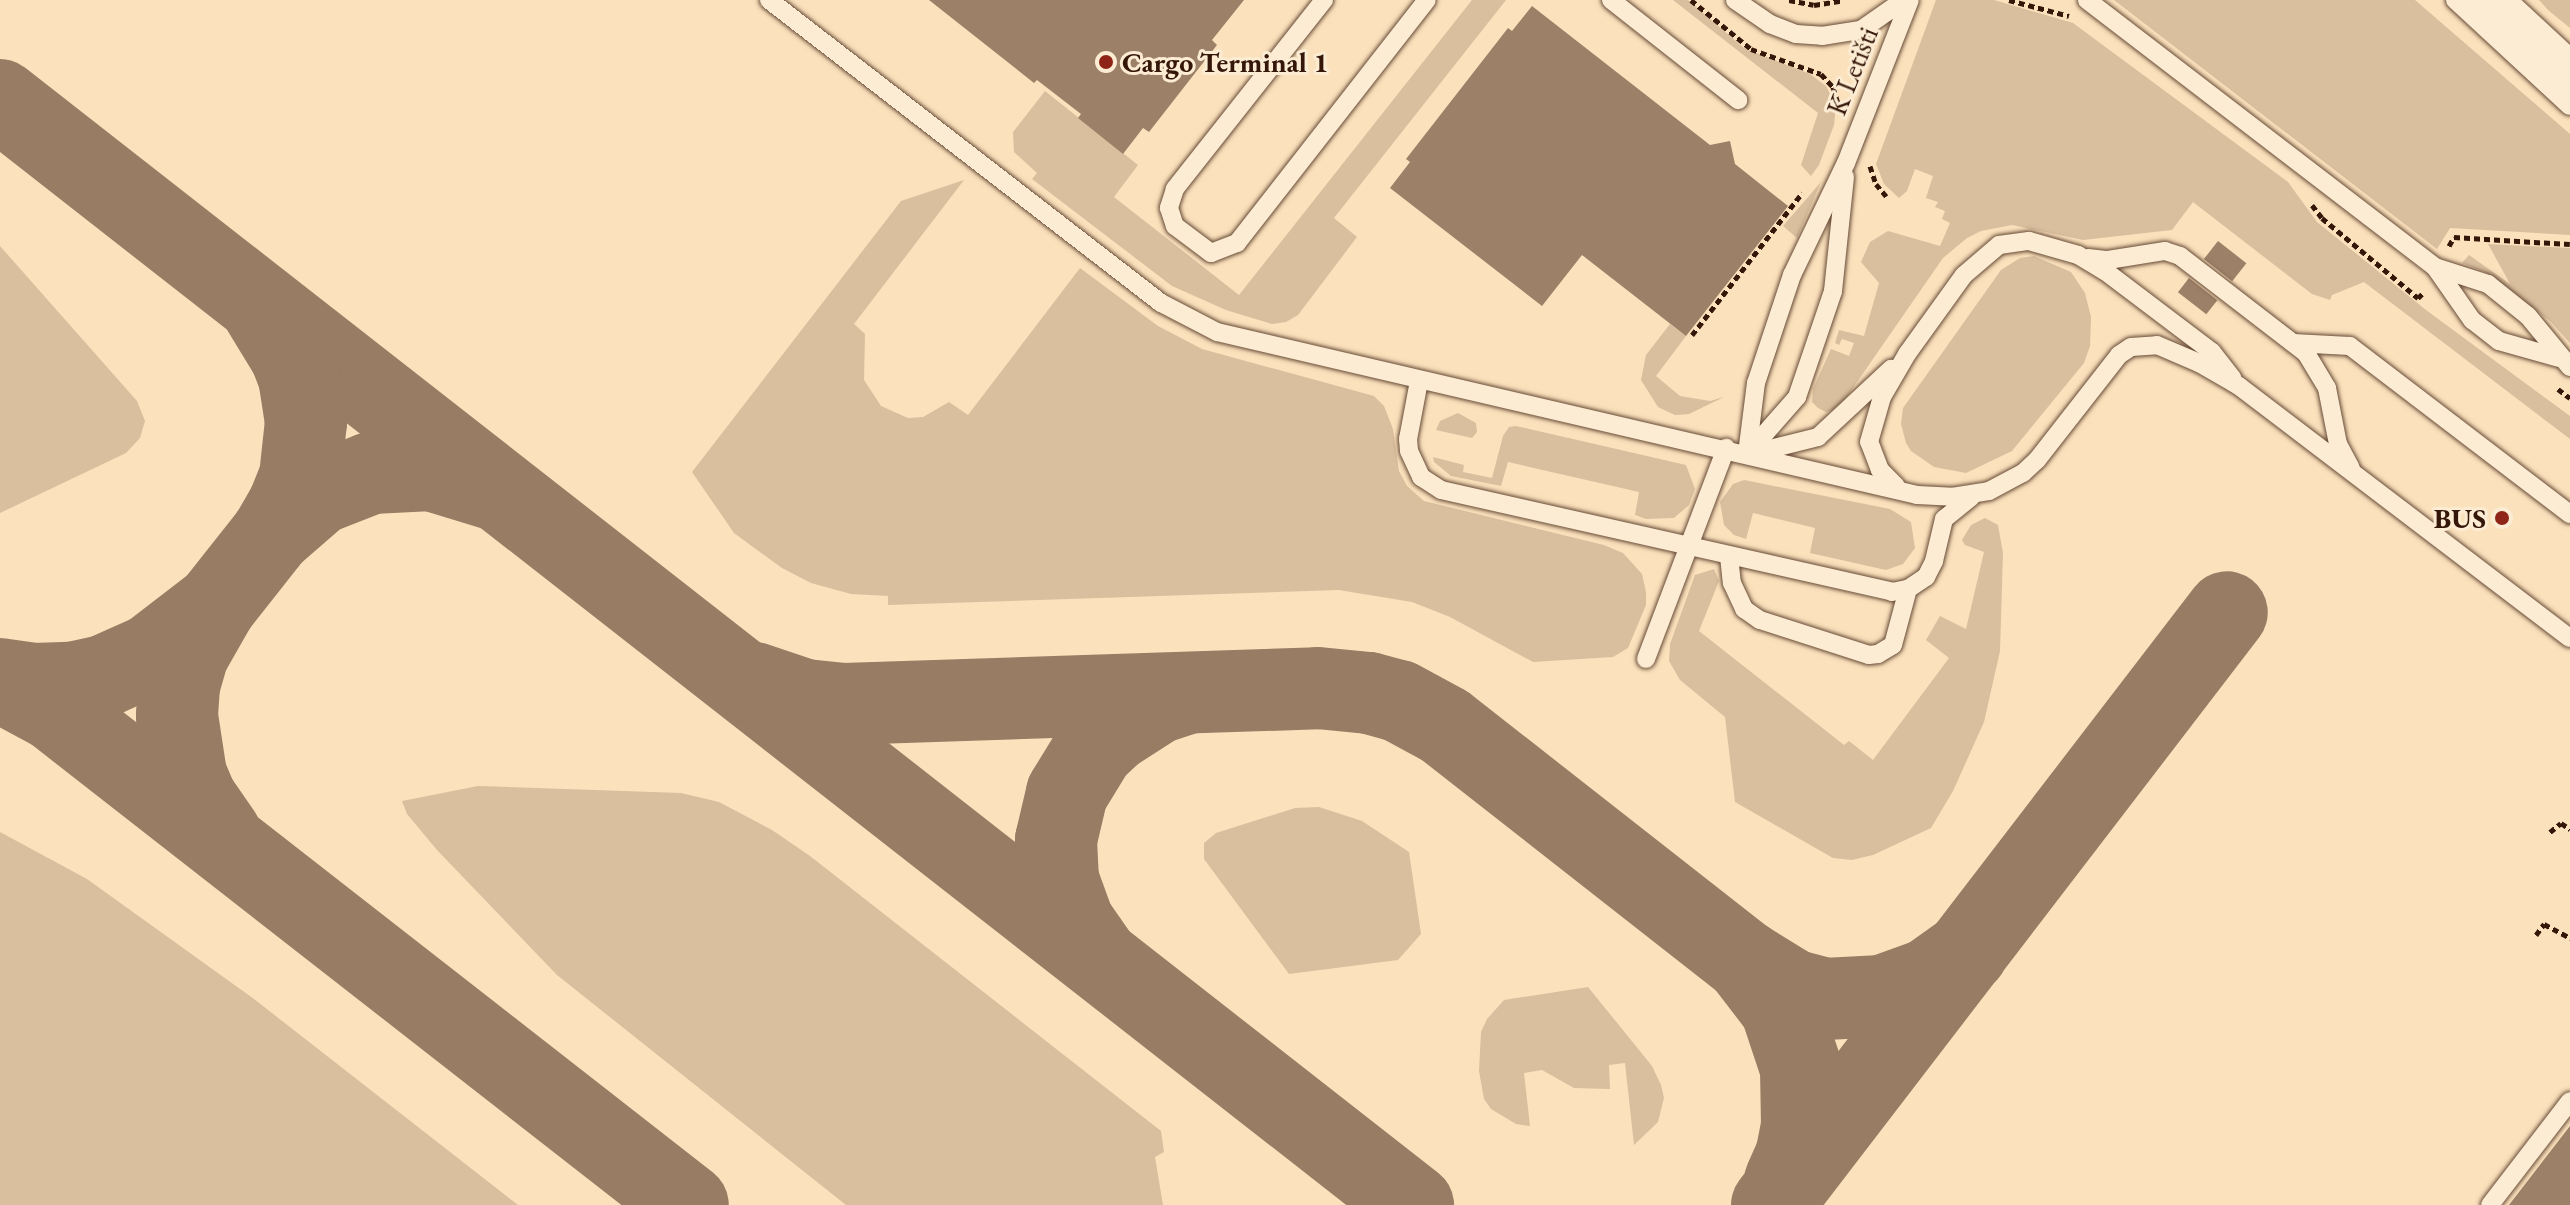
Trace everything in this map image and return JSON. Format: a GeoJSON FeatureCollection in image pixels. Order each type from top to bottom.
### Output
{"type":"FeatureCollection","features":[{"type":"Feature","properties":{"kind":"main road"},"geometry":{"type":"LineString","coordinates":[[2489,0],[2570,75]]}},
{"type":"Feature","properties":{"kind":"lane"},"geometry":{"type":"LineString","coordinates":[[769,0],[1170,309],[1217,332],[1419,381],[1726,448],[1917,495],[1971,496],[2007,484],[2037,460],[2108,366],[2131,347],[2157,345],[2173,350],[2239,386],[2570,638]]}},
{"type":"Feature","properties":{"kind":"lane"},"geometry":{"type":"LineString","coordinates":[[1324,0],[1175,189],[1169,208],[1175,226],[1211,253],[1237,243],[1427,0]]}},
{"type":"Feature","properties":{"kind":"lane"},"geometry":{"type":"LineString","coordinates":[[1611,0],[1738,100]]}},
{"type":"Feature","properties":{"kind":"lane"},"geometry":{"type":"LineString","coordinates":[[1737,2],[1770,24],[1796,34],[1838,36],[1874,23],[1904,0]]}},
{"type":"Feature","properties":{"kind":"lane","name":"K Letišti"},"geometry":{"type":"LineString","coordinates":[[1846,163],[1910,0]]}},
{"type":"Feature","properties":{"kind":"lane"},"geometry":{"type":"LineString","coordinates":[[2087,0],[2440,260],[2488,284],[2528,316],[2565,363]]}},
{"type":"Feature","properties":{"kind":"lane"},"geometry":{"type":"LineString","coordinates":[[2455,0],[2570,106]]}},
{"type":"Feature","properties":{"kind":"lane"},"geometry":{"type":"LineString","coordinates":[[1747,454],[1756,383],[1788,286],[1846,163]]}},
{"type":"Feature","properties":{"kind":"lane"},"geometry":{"type":"LineString","coordinates":[[1747,454],[1797,397],[1817,340],[1833,291],[1846,163]]}},
{"type":"Feature","properties":{"kind":"lane"},"geometry":{"type":"LineString","coordinates":[[1917,495],[1887,479],[1872,456],[1869,442],[1882,397],[1907,354],[1964,275],[1999,245],[2029,241],[2108,260],[2150,252],[2180,256],[2293,343],[2314,363],[2327,388]]}},
{"type":"Feature","properties":{"kind":"lane"},"geometry":{"type":"LineString","coordinates":[[2078,255],[2105,271],[2212,352],[2239,386]]}},
{"type":"Feature","properties":{"kind":"lane"},"geometry":{"type":"LineString","coordinates":[[2440,260],[2472,320],[2499,341],[2565,363]]}},
{"type":"Feature","properties":{"kind":"lane"},"geometry":{"type":"LineString","coordinates":[[2293,343],[2332,342],[2358,350],[2570,514]]}},
{"type":"Feature","properties":{"kind":"lane"},"geometry":{"type":"LineString","coordinates":[[2358,350],[2341,351],[2330,359],[2325,369],[2338,444],[2360,479]]}},
{"type":"Feature","properties":{"kind":"lane"},"geometry":{"type":"LineString","coordinates":[[1747,454],[1818,437],[1907,354]]}},
{"type":"Feature","properties":{"kind":"lane"},"geometry":{"type":"LineString","coordinates":[[1419,381],[1409,451],[1421,477],[1430,486],[1689,548],[1900,590],[1930,570],[1944,519],[1971,496]]}},
{"type":"Feature","properties":{"kind":"lane"},"geometry":{"type":"LineString","coordinates":[[1646,659],[1726,448]]}},
{"type":"Feature","properties":{"kind":"lane"},"geometry":{"type":"LineString","coordinates":[[1729,556],[1732,583],[1744,609],[1760,620],[1869,655],[1878,654],[1893,645],[1900,590]]}},
{"type":"Feature","properties":{"kind":"lane"},"geometry":{"type":"LineString","coordinates":[[2490,1205],[2570,1101]]}},
{"type":"Feature","properties":{"kind":"path"},"geometry":{"type":"LineString","coordinates":[[1691,0],[1751,49],[1821,74],[1838,96],[1840,120]]}},
{"type":"Feature","properties":{"kind":"path"},"geometry":{"type":"LineString","coordinates":[[1789,0],[1814,5],[1844,0]]}},
{"type":"Feature","properties":{"kind":"path"},"geometry":{"type":"LineString","coordinates":[[1692,335],[1808,186]]}},
{"type":"Feature","properties":{"kind":"path"},"geometry":{"type":"LineString","coordinates":[[2440,260],[2454,237],[2570,244]]}},
{"type":"Feature","properties":{"kind":"path"},"geometry":{"type":"LineString","coordinates":[[2550,832],[2561,823],[2570,829]]}},
{"type":"Feature","properties":{"kind":"path"},"geometry":{"type":"LineString","coordinates":[[2536,935],[2544,924],[2570,938]]}},
{"type":"Feature","properties":{"kind":"shaded area"},"geometry":{"type":"Polygon","coordinates":[[[1472,0],[1506,0],[1334,218],[1357,237],[1298,315],[1286,322],[1272,324],[1226,310],[1172,286],[1032,179],[1037,173],[1014,152],[1013,132],[1045,91],[1138,165],[1114,197],[1239,295],[1472,0]]]}},
{"type":"Feature","properties":{"kind":"shaded area"},"geometry":{"type":"Polygon","coordinates":[[[1673,0],[1688,0],[1744,48],[1810,74],[1826,86],[1836,106],[1834,125],[1819,165],[1811,176],[1801,165],[1818,113],[1673,0]]]}},
{"type":"Feature","properties":{"kind":"shaded area"},"geometry":{"type":"Polygon","coordinates":[[[1936,0],[1994,0],[2073,23],[2288,182],[2317,222],[2426,310],[2570,416],[2570,439],[2364,282],[2332,295],[2330,300],[2312,294],[2193,202],[2172,230],[2083,240],[2012,225],[1981,231],[1967,238],[1943,258],[1839,408],[1826,412],[1818,408],[1812,402],[1813,389],[1831,349],[1849,356],[1854,343],[1842,339],[1839,345],[1835,343],[1839,330],[1864,336],[1879,283],[1861,262],[1870,242],[1888,231],[1940,246],[1950,223],[1942,219],[1945,211],[1935,207],[1938,202],[1926,198],[1933,176],[1915,169],[1907,191],[1899,198],[1884,184],[1876,164],[1936,0]]]}},
{"type":"Feature","properties":{"kind":"shaded area"},"geometry":{"type":"Polygon","coordinates":[[[2114,0],[2415,0],[2570,134],[2570,235],[2450,228],[2437,249],[2114,0]]]}},
{"type":"Feature","properties":{"kind":"shaded area"},"geometry":{"type":"Polygon","coordinates":[[[2539,0],[2570,0],[2570,28],[2548,10],[2539,0]]]}},
{"type":"Feature","properties":{"kind":"shaded area"},"geometry":{"type":"Polygon","coordinates":[[[964,180],[854,324],[865,334],[864,380],[881,406],[908,418],[923,417],[949,402],[968,415],[1080,268],[1158,326],[1202,349],[1374,396],[1384,406],[1393,429],[1399,471],[1407,486],[1424,501],[1604,545],[1623,553],[1642,574],[1646,592],[1646,605],[1628,648],[1613,657],[1533,662],[1450,617],[1412,602],[1339,590],[888,605],[888,596],[851,594],[811,583],[782,568],[734,533],[692,472],[901,201],[964,180]]]}},
{"type":"Feature","properties":{"kind":"shaded area"},"geometry":{"type":"Polygon","coordinates":[[[1821,182],[1797,238],[1783,226],[1821,182]]]}},
{"type":"Feature","properties":{"kind":"shaded area"},"geometry":{"type":"Polygon","coordinates":[[[2488,244],[2570,248],[2570,343],[2550,321],[2485,272],[2462,263],[2469,255],[2510,284],[2488,244]]]}},
{"type":"Feature","properties":{"kind":"shaded area"},"geometry":{"type":"Polygon","coordinates":[[[0,246],[137,401],[145,421],[140,438],[126,453],[0,513],[0,246]]]}},
{"type":"Feature","properties":{"kind":"shaded area"},"geometry":{"type":"Polygon","coordinates":[[[2034,256],[2071,272],[2085,293],[2091,317],[2090,346],[2084,363],[2012,451],[1966,473],[1934,467],[1911,451],[1906,443],[1901,424],[1903,408],[2001,270],[2020,258],[2034,256]]]}},
{"type":"Feature","properties":{"kind":"shaded area"},"geometry":{"type":"Polygon","coordinates":[[[1670,324],[1686,336],[1656,376],[1680,396],[1710,401],[1724,397],[1689,414],[1675,415],[1658,407],[1641,380],[1646,355],[1670,324]]]}},
{"type":"Feature","properties":{"kind":"shaded area"},"geometry":{"type":"Polygon","coordinates":[[[1458,413],[1476,423],[1477,432],[1472,438],[1436,430],[1440,421],[1458,413]]]}},
{"type":"Feature","properties":{"kind":"shaded area"},"geometry":{"type":"Polygon","coordinates":[[[1516,426],[1686,465],[1695,489],[1689,505],[1674,518],[1646,519],[1635,515],[1639,492],[1508,462],[1501,486],[1451,476],[1434,462],[1433,457],[1464,465],[1463,472],[1492,478],[1503,436],[1509,427],[1516,426]]]}},
{"type":"Feature","properties":{"kind":"shaded area"},"geometry":{"type":"Polygon","coordinates":[[[1744,480],[1890,509],[1911,522],[1915,548],[1903,564],[1886,570],[1810,553],[1815,528],[1753,513],[1746,539],[1734,535],[1724,525],[1720,502],[1733,484],[1744,480]]]}},
{"type":"Feature","properties":{"kind":"shaded area"},"geometry":{"type":"Polygon","coordinates":[[[1985,518],[1998,525],[2003,553],[2000,651],[1984,722],[1953,791],[1931,828],[1873,855],[1852,860],[1833,858],[1735,802],[1725,717],[1680,680],[1669,661],[1670,644],[1695,575],[1714,569],[1719,581],[1699,631],[1844,745],[1849,741],[1873,760],[1949,658],[1926,640],[1940,616],[1966,629],[1984,552],[1965,545],[1962,540],[1971,525],[1985,518]]]}},
{"type":"Feature","properties":{"kind":"shaded area"},"geometry":{"type":"Polygon","coordinates":[[[478,786],[681,793],[719,802],[772,830],[810,856],[1161,1131],[1164,1152],[1155,1157],[1163,1205],[846,1205],[557,975],[437,850],[407,814],[402,801],[478,786]]]}},
{"type":"Feature","properties":{"kind":"shaded area"},"geometry":{"type":"Polygon","coordinates":[[[1319,807],[1362,821],[1409,852],[1421,934],[1398,960],[1289,974],[1204,859],[1204,843],[1216,833],[1295,808],[1319,807]]]}},
{"type":"Feature","properties":{"kind":"shaded area"},"geometry":{"type":"Polygon","coordinates":[[[0,832],[87,879],[254,999],[518,1205],[0,1205],[0,832]]]}},
{"type":"Feature","properties":{"kind":"shaded area"},"geometry":{"type":"Polygon","coordinates":[[[1588,987],[1652,1066],[1661,1085],[1664,1098],[1658,1122],[1634,1145],[1625,1063],[1609,1065],[1610,1089],[1574,1088],[1542,1070],[1524,1073],[1530,1126],[1516,1124],[1491,1109],[1484,1099],[1479,1071],[1481,1032],[1487,1019],[1504,1000],[1588,987]]]}},
{"type":"Feature","properties":{"kind":"building","name":"Cargo Terminal 1"},"geometry":{"type":"Polygon","coordinates":[[[929,0],[1244,0],[1212,40],[1217,45],[1149,132],[1143,128],[1123,154],[1078,118],[1081,114],[1037,80],[1034,83],[929,0]]]}},
{"type":"Feature","properties":{"kind":"building"},"geometry":{"type":"Polygon","coordinates":[[[1532,6],[1710,145],[1730,141],[1735,164],[1788,206],[1686,336],[1582,255],[1542,306],[1390,188],[1410,162],[1406,159],[1508,28],[1512,31],[1532,6]]]}},
{"type":"Feature","properties":{"kind":"building"},"geometry":{"type":"Polygon","coordinates":[[[2218,241],[2246,263],[2232,281],[2204,259],[2218,241]]]}},
{"type":"Feature","properties":{"kind":"building"},"geometry":{"type":"Polygon","coordinates":[[[2189,278],[2217,300],[2206,314],[2178,292],[2189,278]]]}},
{"type":"Feature","properties":{"kind":"building"},"geometry":{"type":"Polygon","coordinates":[[[2570,1126],[2570,1205],[2509,1205],[2570,1126]]]}},
{"type":"Feature","properties":{"kind":"taxiway"},"geometry":{"type":"LineString","coordinates":[[0,100],[1413,1205]]}},
{"type":"Feature","properties":{"kind":"taxiway"},"geometry":{"type":"LineString","coordinates":[[0,679],[34,684],[71,683],[104,676],[151,655],[216,605],[272,534],[300,477],[306,422],[299,377],[291,356],[263,310]]}},
{"type":"Feature","properties":{"kind":"taxiway"},"geometry":{"type":"LineString","coordinates":[[272,534],[318,494],[371,473],[431,470],[493,489]]}},
{"type":"Feature","properties":{"kind":"taxiway"},"geometry":{"type":"LineString","coordinates":[[216,605],[188,654],[179,686],[177,716],[186,775],[196,799],[221,835]]}},
{"type":"Feature","properties":{"kind":"taxiway"},"geometry":{"type":"LineString","coordinates":[[1772,1205],[2227,612]]}},
{"type":"Feature","properties":{"kind":"taxiway"},"geometry":{"type":"LineString","coordinates":[[0,681],[54,710],[688,1205]]}},
{"type":"Feature","properties":{"kind":"taxiway"},"geometry":{"type":"LineString","coordinates":[[754,683],[805,700],[844,704],[1318,688],[1369,693],[1399,701],[1445,726],[1745,961],[1792,990],[1825,999],[1882,996],[1929,979],[1967,952]]}},
{"type":"Feature","properties":{"kind":"taxiway"},"geometry":{"type":"LineString","coordinates":[[1096,955],[1074,924],[1058,880],[1056,840],[1067,793],[1094,749],[1112,732],[1157,703],[1185,694]]}},
{"type":"Feature","properties":{"kind":"taxiway"},"geometry":{"type":"LineString","coordinates":[[1745,961],[1781,1008],[1801,1068],[1802,1126],[1796,1156],[1785,1181]]}},
{"type":"Feature","properties":{"kind":"place","name":"Cargo Terminal 1"},"geometry":{"type":"Point","coordinates":[1106,62]}},
{"type":"Feature","properties":{"kind":"place","name":"BUS"},"geometry":{"type":"Point","coordinates":[2502,518]}}]}
